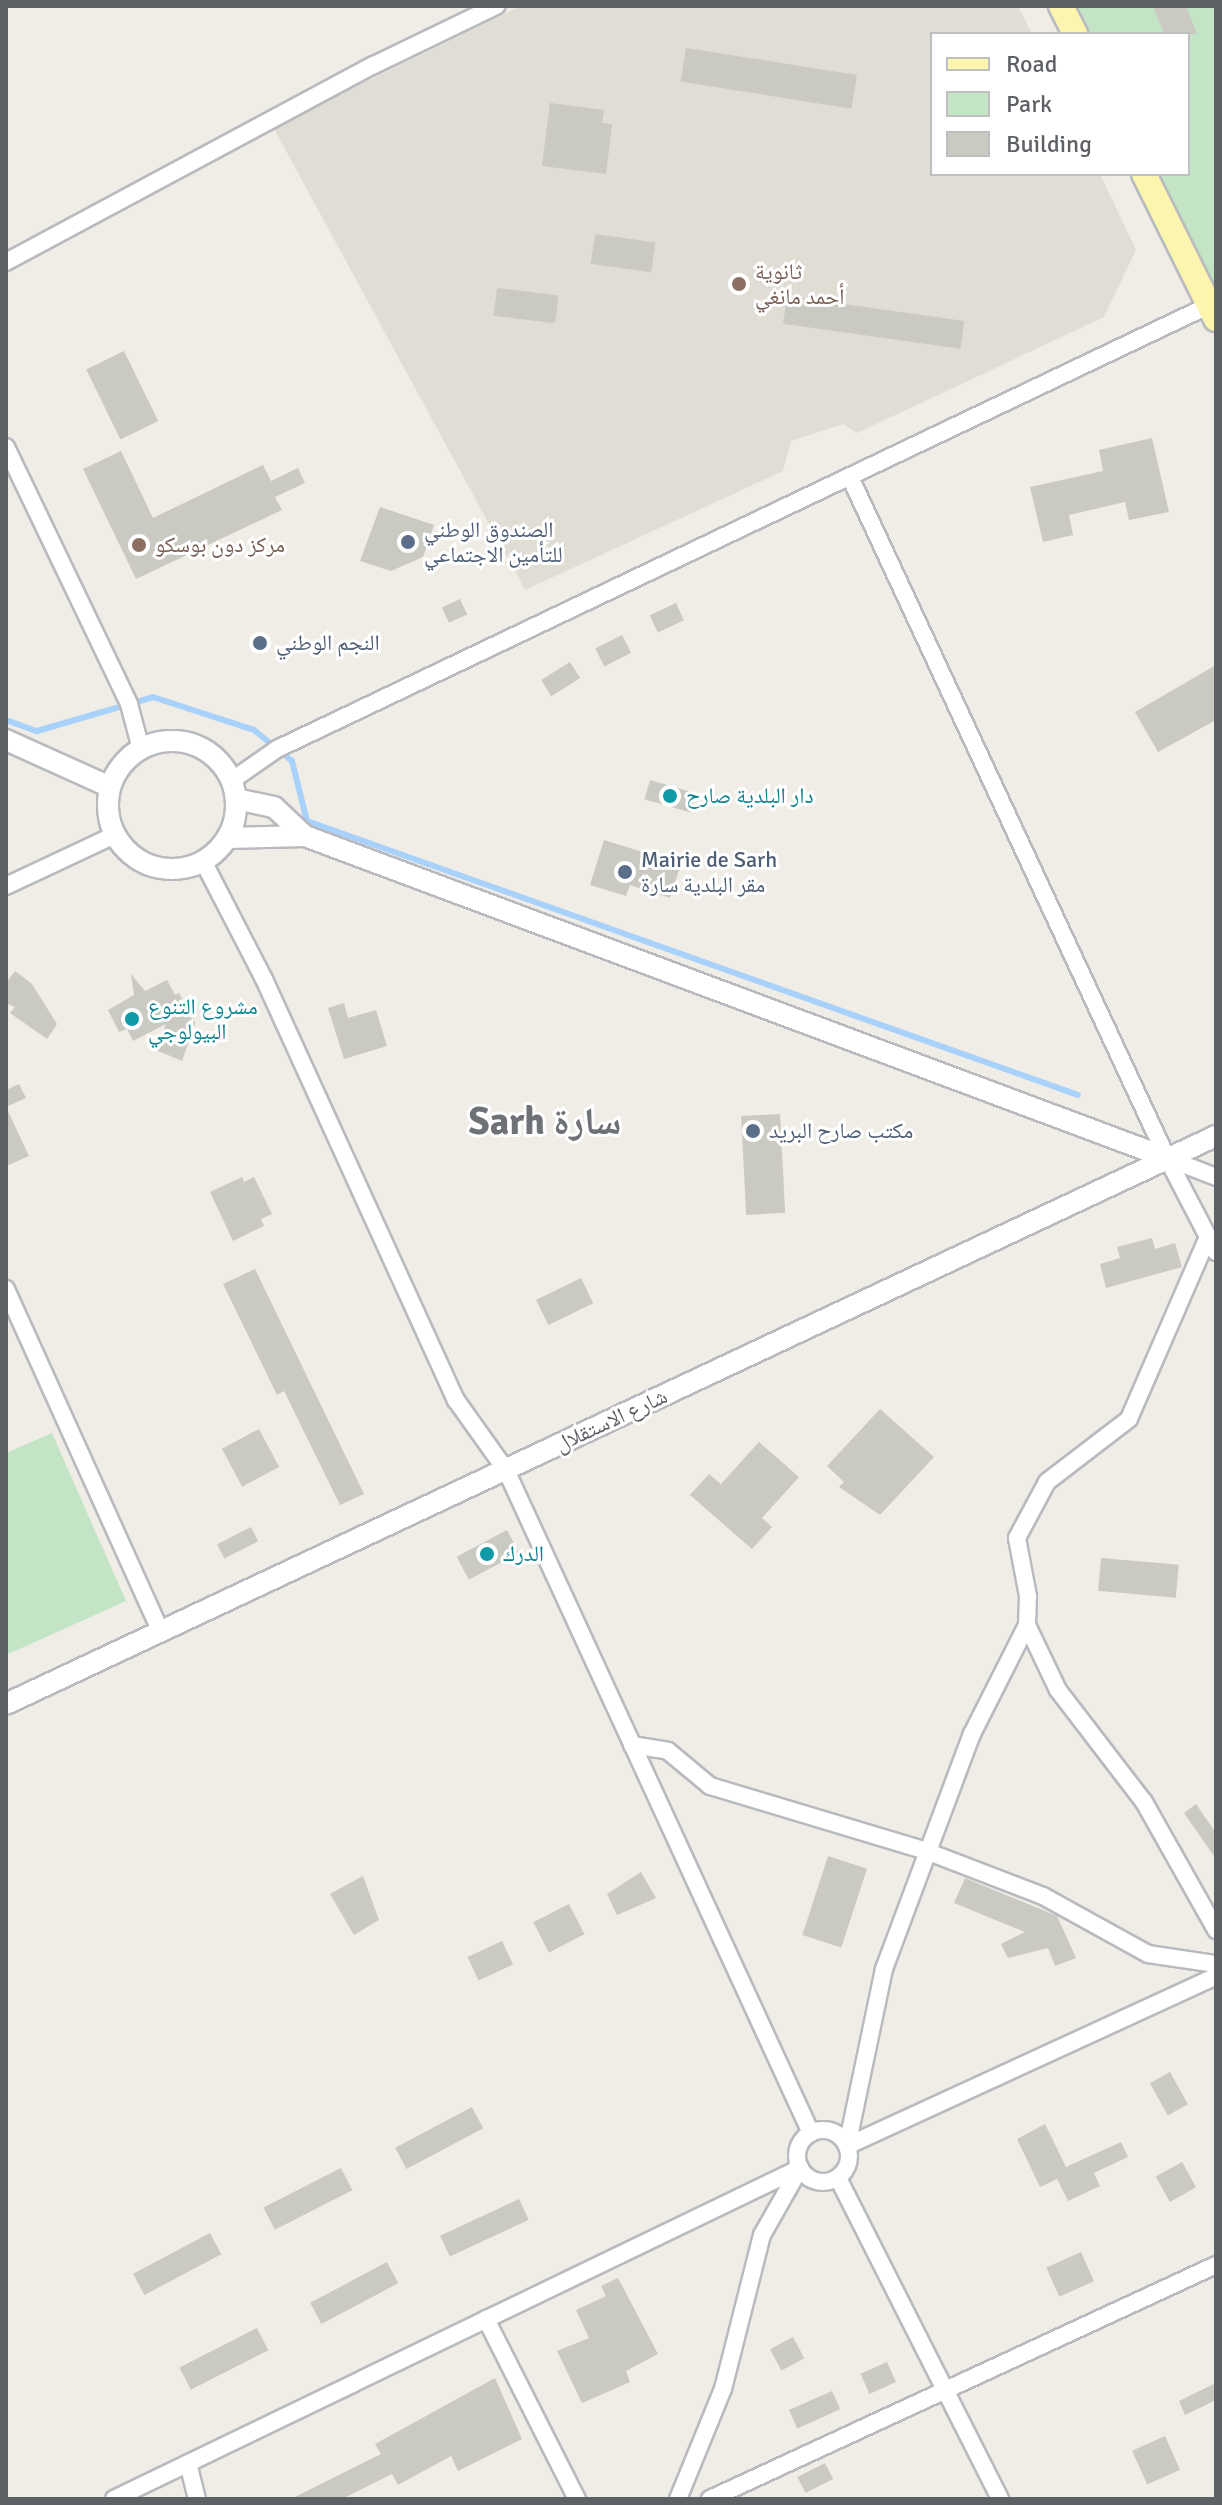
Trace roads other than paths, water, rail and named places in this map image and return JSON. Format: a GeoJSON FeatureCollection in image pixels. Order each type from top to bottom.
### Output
{"type":"FeatureCollection","features":[{"type":"Feature","properties":{"kind":"main road"},"geometry":{"type":"LineString","coordinates":[[1061,6],[1074,32]]}},
{"type":"Feature","properties":{"kind":"main road"},"geometry":{"type":"LineString","coordinates":[[1145,176],[1214,308]]}},
{"type":"Feature","properties":{"kind":"street"},"geometry":{"type":"LineString","coordinates":[[6,262],[374,65],[496,6]]}},
{"type":"Feature","properties":{"kind":"street"},"geometry":{"type":"LineString","coordinates":[[305,836],[274,807],[234,790],[212,756],[183,742],[141,749],[127,759],[110,787],[109,820],[115,835],[128,851],[164,868],[203,861],[227,838],[234,790],[277,749],[1214,308]]}},
{"type":"Feature","properties":{"kind":"street"},"geometry":{"type":"LineString","coordinates":[[6,447],[129,704],[141,749]]}},
{"type":"Feature","properties":{"kind":"street"},"geometry":{"type":"LineString","coordinates":[[800,2168],[817,2182],[838,2178],[849,2164],[847,2146],[884,1969],[972,1734],[1027,1625],[1028,1596],[1017,1538],[1047,1482],[1129,1419],[1212,1245],[1167,1158],[850,477]]}},
{"type":"Feature","properties":{"kind":"street"},"geometry":{"type":"LineString","coordinates":[[6,740],[110,787]]}},
{"type":"Feature","properties":{"kind":"street"},"geometry":{"type":"LineString","coordinates":[[6,886],[115,835]]}},
{"type":"Feature","properties":{"kind":"street"},"geometry":{"type":"LineString","coordinates":[[227,838],[305,836],[1216,1177]]}},
{"type":"Feature","properties":{"kind":"street"},"geometry":{"type":"LineString","coordinates":[[203,861],[264,979],[456,1400],[506,1470],[811,2133]]}},
{"type":"Feature","properties":{"kind":"street","name":"شارع الاستقلال"},"geometry":{"type":"LineString","coordinates":[[6,1704],[1216,1136]]}},
{"type":"Feature","properties":{"kind":"street"},"geometry":{"type":"LineString","coordinates":[[6,1289],[160,1630]]}},
{"type":"Feature","properties":{"kind":"street"},"geometry":{"type":"LineString","coordinates":[[1027,1625],[1058,1690],[1144,1802],[1216,1930]]}},
{"type":"Feature","properties":{"kind":"street"},"geometry":{"type":"LineString","coordinates":[[632,1745],[668,1751],[710,1786],[926,1851],[1043,1896],[1148,1954],[1216,1964]]}},
{"type":"Feature","properties":{"kind":"street"},"geometry":{"type":"LineString","coordinates":[[847,2146],[1216,1976]]}},
{"type":"Feature","properties":{"kind":"street"},"geometry":{"type":"LineString","coordinates":[[678,2499],[723,2389],[762,2235],[800,2168],[800,2144],[811,2133],[828,2130],[847,2146]]}},
{"type":"Feature","properties":{"kind":"street"},"geometry":{"type":"LineString","coordinates":[[114,2499],[800,2168]]}},
{"type":"Feature","properties":{"kind":"street"},"geometry":{"type":"LineString","coordinates":[[838,2178],[944,2394],[1000,2499]]}},
{"type":"Feature","properties":{"kind":"street"},"geometry":{"type":"LineString","coordinates":[[710,2499],[944,2394],[1216,2265]]}},
{"type":"Feature","properties":{"kind":"street"},"geometry":{"type":"LineString","coordinates":[[486,2319],[577,2499]]}},
{"type":"Feature","properties":{"kind":"street"},"geometry":{"type":"LineString","coordinates":[[188,2463],[197,2499]]}},
{"type":"Feature","properties":{"kind":"waterway"},"geometry":{"type":"LineString","coordinates":[[6,720],[37,731],[153,697],[254,730],[292,761],[307,821],[1078,1095]]}},
{"type":"Feature","properties":{"kind":"place","name":"ثانوية أحمد مانغي"},"geometry":{"type":"Point","coordinates":[739,284]}},
{"type":"Feature","properties":{"kind":"place","name":"الصندوق الوطني للتأمين الاجتماعي"},"geometry":{"type":"Point","coordinates":[408,542]}},
{"type":"Feature","properties":{"kind":"place","name":"مركز دون بوسكو"},"geometry":{"type":"Point","coordinates":[139,545]}},
{"type":"Feature","properties":{"kind":"place","name":"النجم الوطني"},"geometry":{"type":"Point","coordinates":[260,643]}},
{"type":"Feature","properties":{"kind":"place","name":"دار البلدية صارح"},"geometry":{"type":"Point","coordinates":[670,796]}},
{"type":"Feature","properties":{"kind":"place","name":"Mairie de Sarh مقر البلدية سارة"},"geometry":{"type":"Point","coordinates":[625,872]}},
{"type":"Feature","properties":{"kind":"place","name":"مشروع التنوع البيولوجي"},"geometry":{"type":"Point","coordinates":[132,1019]}},
{"type":"Feature","properties":{"kind":"place","name":"مكتب صارح البريد"},"geometry":{"type":"Point","coordinates":[753,1131]}},
{"type":"Feature","properties":{"kind":"place","name":"الدرك"},"geometry":{"type":"Point","coordinates":[487,1554]}},
{"type":"Feature","properties":{"kind":"district","name":"Sarh سارة"},"geometry":{"type":"Point","coordinates":[545,1122]}}]}
